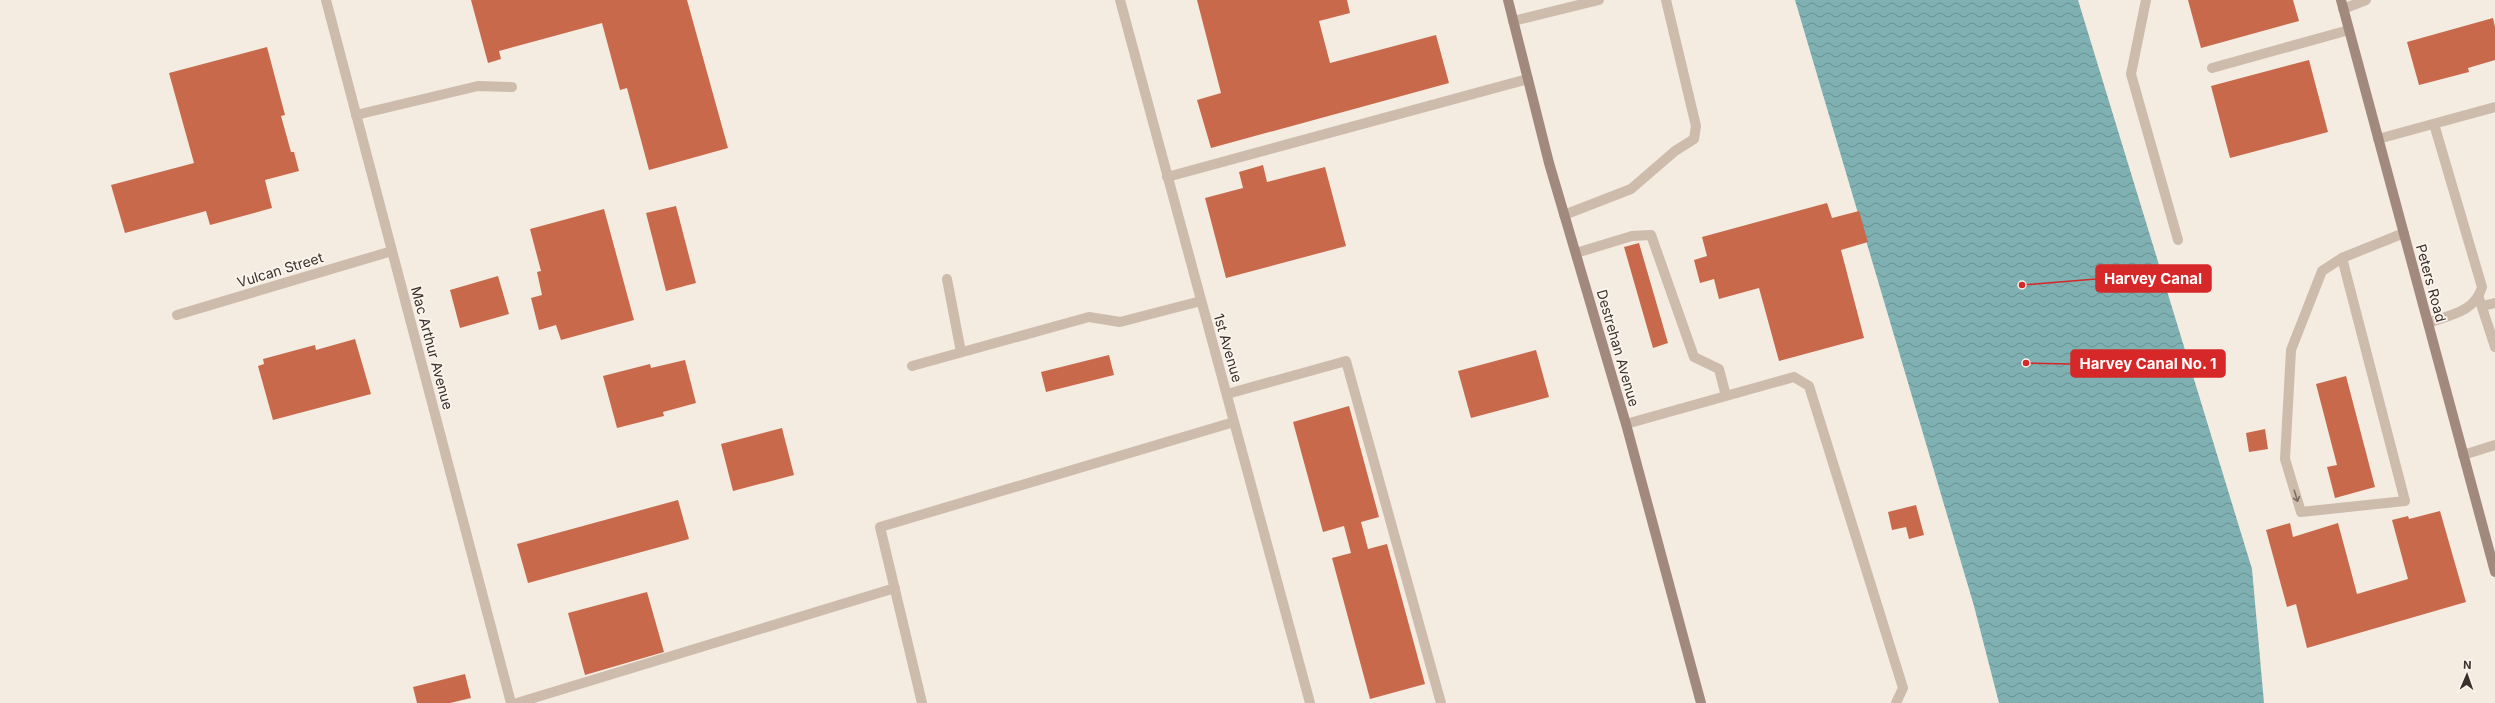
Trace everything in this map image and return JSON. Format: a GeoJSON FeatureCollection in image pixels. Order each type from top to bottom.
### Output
{"type":"FeatureCollection","features":[{"type":"Feature","properties":{"kind":"main road","name":"Destrehan Avenue"},"geometry":{"type":"LineString","coordinates":[[1508,0],[1564,214],[1626,424],[1701,703]]}},
{"type":"Feature","properties":{"kind":"main road","name":"Peters Road"},"geometry":{"type":"LineString","coordinates":[[2342,4],[2495,572]]}},
{"type":"Feature","properties":{"kind":"street","name":"Mac Arthur Avenue"},"geometry":{"type":"LineString","coordinates":[[326,0],[511,703]]}},
{"type":"Feature","properties":{"kind":"street","name":"1st Avenue"},"geometry":{"type":"LineString","coordinates":[[1120,0],[1310,703]]}},
{"type":"Feature","properties":{"kind":"street"},"geometry":{"type":"LineString","coordinates":[[1513,21],[1599,0]]}},
{"type":"Feature","properties":{"kind":"street"},"geometry":{"type":"LineString","coordinates":[[1564,214],[1631,189],[1675,152],[1694,139],[1696,126],[1666,0]]}},
{"type":"Feature","properties":{"kind":"street"},"geometry":{"type":"LineString","coordinates":[[2146,0],[2131,74],[2178,240]]}},
{"type":"Feature","properties":{"kind":"street"},"geometry":{"type":"LineString","coordinates":[[2342,4],[2366,0]]}},
{"type":"Feature","properties":{"kind":"street"},"geometry":{"type":"LineString","coordinates":[[2212,68],[2349,30]]}},
{"type":"Feature","properties":{"kind":"street"},"geometry":{"type":"LineString","coordinates":[[1167,177],[1528,79]]}},
{"type":"Feature","properties":{"kind":"street"},"geometry":{"type":"LineString","coordinates":[[356,115],[478,86],[512,87]]}},
{"type":"Feature","properties":{"kind":"street"},"geometry":{"type":"LineString","coordinates":[[2378,139],[2495,106]]}},
{"type":"Feature","properties":{"kind":"street"},"geometry":{"type":"LineString","coordinates":[[2434,124],[2480,279],[2482,287],[2481,302],[2495,347]]}},
{"type":"Feature","properties":{"kind":"street"},"geometry":{"type":"LineString","coordinates":[[2342,258],[2404,501],[2301,512],[2285,458],[2291,350],[2322,271],[2342,258],[2404,233]]}},
{"type":"Feature","properties":{"kind":"street"},"geometry":{"type":"LineString","coordinates":[[1576,253],[1632,236],[1651,235],[1694,357],[1719,369],[1726,396]]}},
{"type":"Feature","properties":{"kind":"street","name":"Vulcan Street"},"geometry":{"type":"LineString","coordinates":[[177,315],[392,251]]}},
{"type":"Feature","properties":{"kind":"street"},"geometry":{"type":"LineString","coordinates":[[947,279],[961,352]]}},
{"type":"Feature","properties":{"kind":"street"},"geometry":{"type":"LineString","coordinates":[[912,366],[1089,317],[1120,322],[1201,301]]}},
{"type":"Feature","properties":{"kind":"street"},"geometry":{"type":"LineString","coordinates":[[2428,323],[2463,311],[2481,302],[2495,303]]}},
{"type":"Feature","properties":{"kind":"street"},"geometry":{"type":"LineString","coordinates":[[1227,394],[1346,362],[1441,703]]}},
{"type":"Feature","properties":{"kind":"street"},"geometry":{"type":"LineString","coordinates":[[1626,424],[1794,377],[1809,386],[1903,688],[1896,703]]}},
{"type":"Feature","properties":{"kind":"street"},"geometry":{"type":"LineString","coordinates":[[922,703],[880,527],[1234,422]]}},
{"type":"Feature","properties":{"kind":"street"},"geometry":{"type":"LineString","coordinates":[[2463,455],[2495,445]]}},
{"type":"Feature","properties":{"kind":"street"},"geometry":{"type":"LineString","coordinates":[[517,703],[895,588]]}},
{"type":"Feature","properties":{"kind":"water"},"geometry":{"type":"Polygon","coordinates":[[[1795,0],[2078,0],[2252,569],[2264,703],[1999,703],[1974,606],[1795,0]]]}},
{"type":"Feature","properties":{"kind":"building"},"geometry":{"type":"Polygon","coordinates":[[[471,0],[687,0],[728,148],[649,170],[627,88],[620,90],[602,23],[499,51],[501,59],[488,63],[471,0]]]}},
{"type":"Feature","properties":{"kind":"building"},"geometry":{"type":"Polygon","coordinates":[[[1197,0],[1347,0],[1350,13],[1319,21],[1330,63],[1436,35],[1449,83],[1211,148],[1197,100],[1221,93],[1197,0]]]}},
{"type":"Feature","properties":{"kind":"building"},"geometry":{"type":"Polygon","coordinates":[[[2188,0],[2293,0],[2299,21],[2201,48],[2188,0]]]}},
{"type":"Feature","properties":{"kind":"building"},"geometry":{"type":"Polygon","coordinates":[[[2493,18],[2495,27],[2495,60],[2468,68],[2469,72],[2419,85],[2407,42],[2493,18]]]}},
{"type":"Feature","properties":{"kind":"building"},"geometry":{"type":"Polygon","coordinates":[[[267,47],[285,115],[281,116],[291,152],[294,152],[299,171],[265,180],[272,208],[210,225],[206,211],[125,233],[111,185],[194,163],[169,73],[267,47]]]}},
{"type":"Feature","properties":{"kind":"building"},"geometry":{"type":"Polygon","coordinates":[[[2309,60],[2328,132],[2230,158],[2211,86],[2309,60]]]}},
{"type":"Feature","properties":{"kind":"building"},"geometry":{"type":"Polygon","coordinates":[[[1263,165],[1267,182],[1325,167],[1346,246],[1226,278],[1205,198],[1243,188],[1239,172],[1263,165]]]}},
{"type":"Feature","properties":{"kind":"building"},"geometry":{"type":"Polygon","coordinates":[[[1827,203],[1832,218],[1859,211],[1868,242],[1841,250],[1864,338],[1779,361],[1759,288],[1719,299],[1714,279],[1700,283],[1694,260],[1707,256],[1702,237],[1827,203]]]}},
{"type":"Feature","properties":{"kind":"building"},"geometry":{"type":"Polygon","coordinates":[[[676,206],[696,283],[666,291],[646,213],[676,206]]]}},
{"type":"Feature","properties":{"kind":"building"},"geometry":{"type":"Polygon","coordinates":[[[604,209],[634,320],[561,340],[556,325],[539,330],[531,298],[542,295],[537,272],[541,271],[530,229],[604,209]]]}},
{"type":"Feature","properties":{"kind":"building"},"geometry":{"type":"Polygon","coordinates":[[[1639,243],[1668,343],[1653,348],[1624,247],[1639,243]]]}},
{"type":"Feature","properties":{"kind":"building"},"geometry":{"type":"Polygon","coordinates":[[[498,276],[509,314],[460,328],[450,290],[498,276]]]}},
{"type":"Feature","properties":{"kind":"building"},"geometry":{"type":"Polygon","coordinates":[[[355,339],[371,394],[273,420],[258,366],[264,364],[263,359],[315,345],[316,350],[355,339]]]}},
{"type":"Feature","properties":{"kind":"building"},"geometry":{"type":"Polygon","coordinates":[[[1536,350],[1549,397],[1471,418],[1458,371],[1536,350]]]}},
{"type":"Feature","properties":{"kind":"building"},"geometry":{"type":"Polygon","coordinates":[[[1109,355],[1114,375],[1046,392],[1041,372],[1109,355]]]}},
{"type":"Feature","properties":{"kind":"building"},"geometry":{"type":"Polygon","coordinates":[[[685,360],[696,403],[663,412],[664,416],[617,428],[603,376],[650,364],[651,368],[685,360]]]}},
{"type":"Feature","properties":{"kind":"building"},"geometry":{"type":"Polygon","coordinates":[[[2346,376],[2375,487],[2335,498],[2327,467],[2337,465],[2316,384],[2346,376]]]}},
{"type":"Feature","properties":{"kind":"building"},"geometry":{"type":"Polygon","coordinates":[[[1349,406],[1379,517],[1361,522],[1368,549],[1387,544],[1425,684],[1370,699],[1332,558],[1351,553],[1344,526],[1323,532],[1293,422],[1349,406]]]}},
{"type":"Feature","properties":{"kind":"building"},"geometry":{"type":"Polygon","coordinates":[[[782,428],[794,475],[733,491],[721,444],[782,428]]]}},
{"type":"Feature","properties":{"kind":"building"},"geometry":{"type":"Polygon","coordinates":[[[2265,429],[2268,449],[2249,452],[2246,433],[2265,429]]]}},
{"type":"Feature","properties":{"kind":"building"},"geometry":{"type":"Polygon","coordinates":[[[678,500],[689,539],[528,583],[517,544],[678,500]]]}},
{"type":"Feature","properties":{"kind":"building"},"geometry":{"type":"Polygon","coordinates":[[[1916,505],[1924,535],[1909,539],[1906,527],[1892,530],[1888,512],[1916,505]]]}},
{"type":"Feature","properties":{"kind":"building"},"geometry":{"type":"Polygon","coordinates":[[[2440,511],[2466,602],[2307,648],[2296,604],[2287,607],[2266,530],[2290,523],[2293,537],[2338,523],[2357,594],[2408,579],[2392,520],[2408,516],[2409,519],[2440,511]]]}},
{"type":"Feature","properties":{"kind":"building"},"geometry":{"type":"Polygon","coordinates":[[[647,592],[664,652],[585,675],[568,613],[647,592]]]}},
{"type":"Feature","properties":{"kind":"building"},"geometry":{"type":"Polygon","coordinates":[[[465,674],[471,698],[450,703],[417,703],[413,687],[465,674]]]}},
{"type":"Feature","properties":{"kind":"place","name":"Harvey Canal"},"geometry":{"type":"Point","coordinates":[2022,285]}},
{"type":"Feature","properties":{"kind":"place","name":"Harvey Canal No. 1"},"geometry":{"type":"Point","coordinates":[2026,363]}}]}
